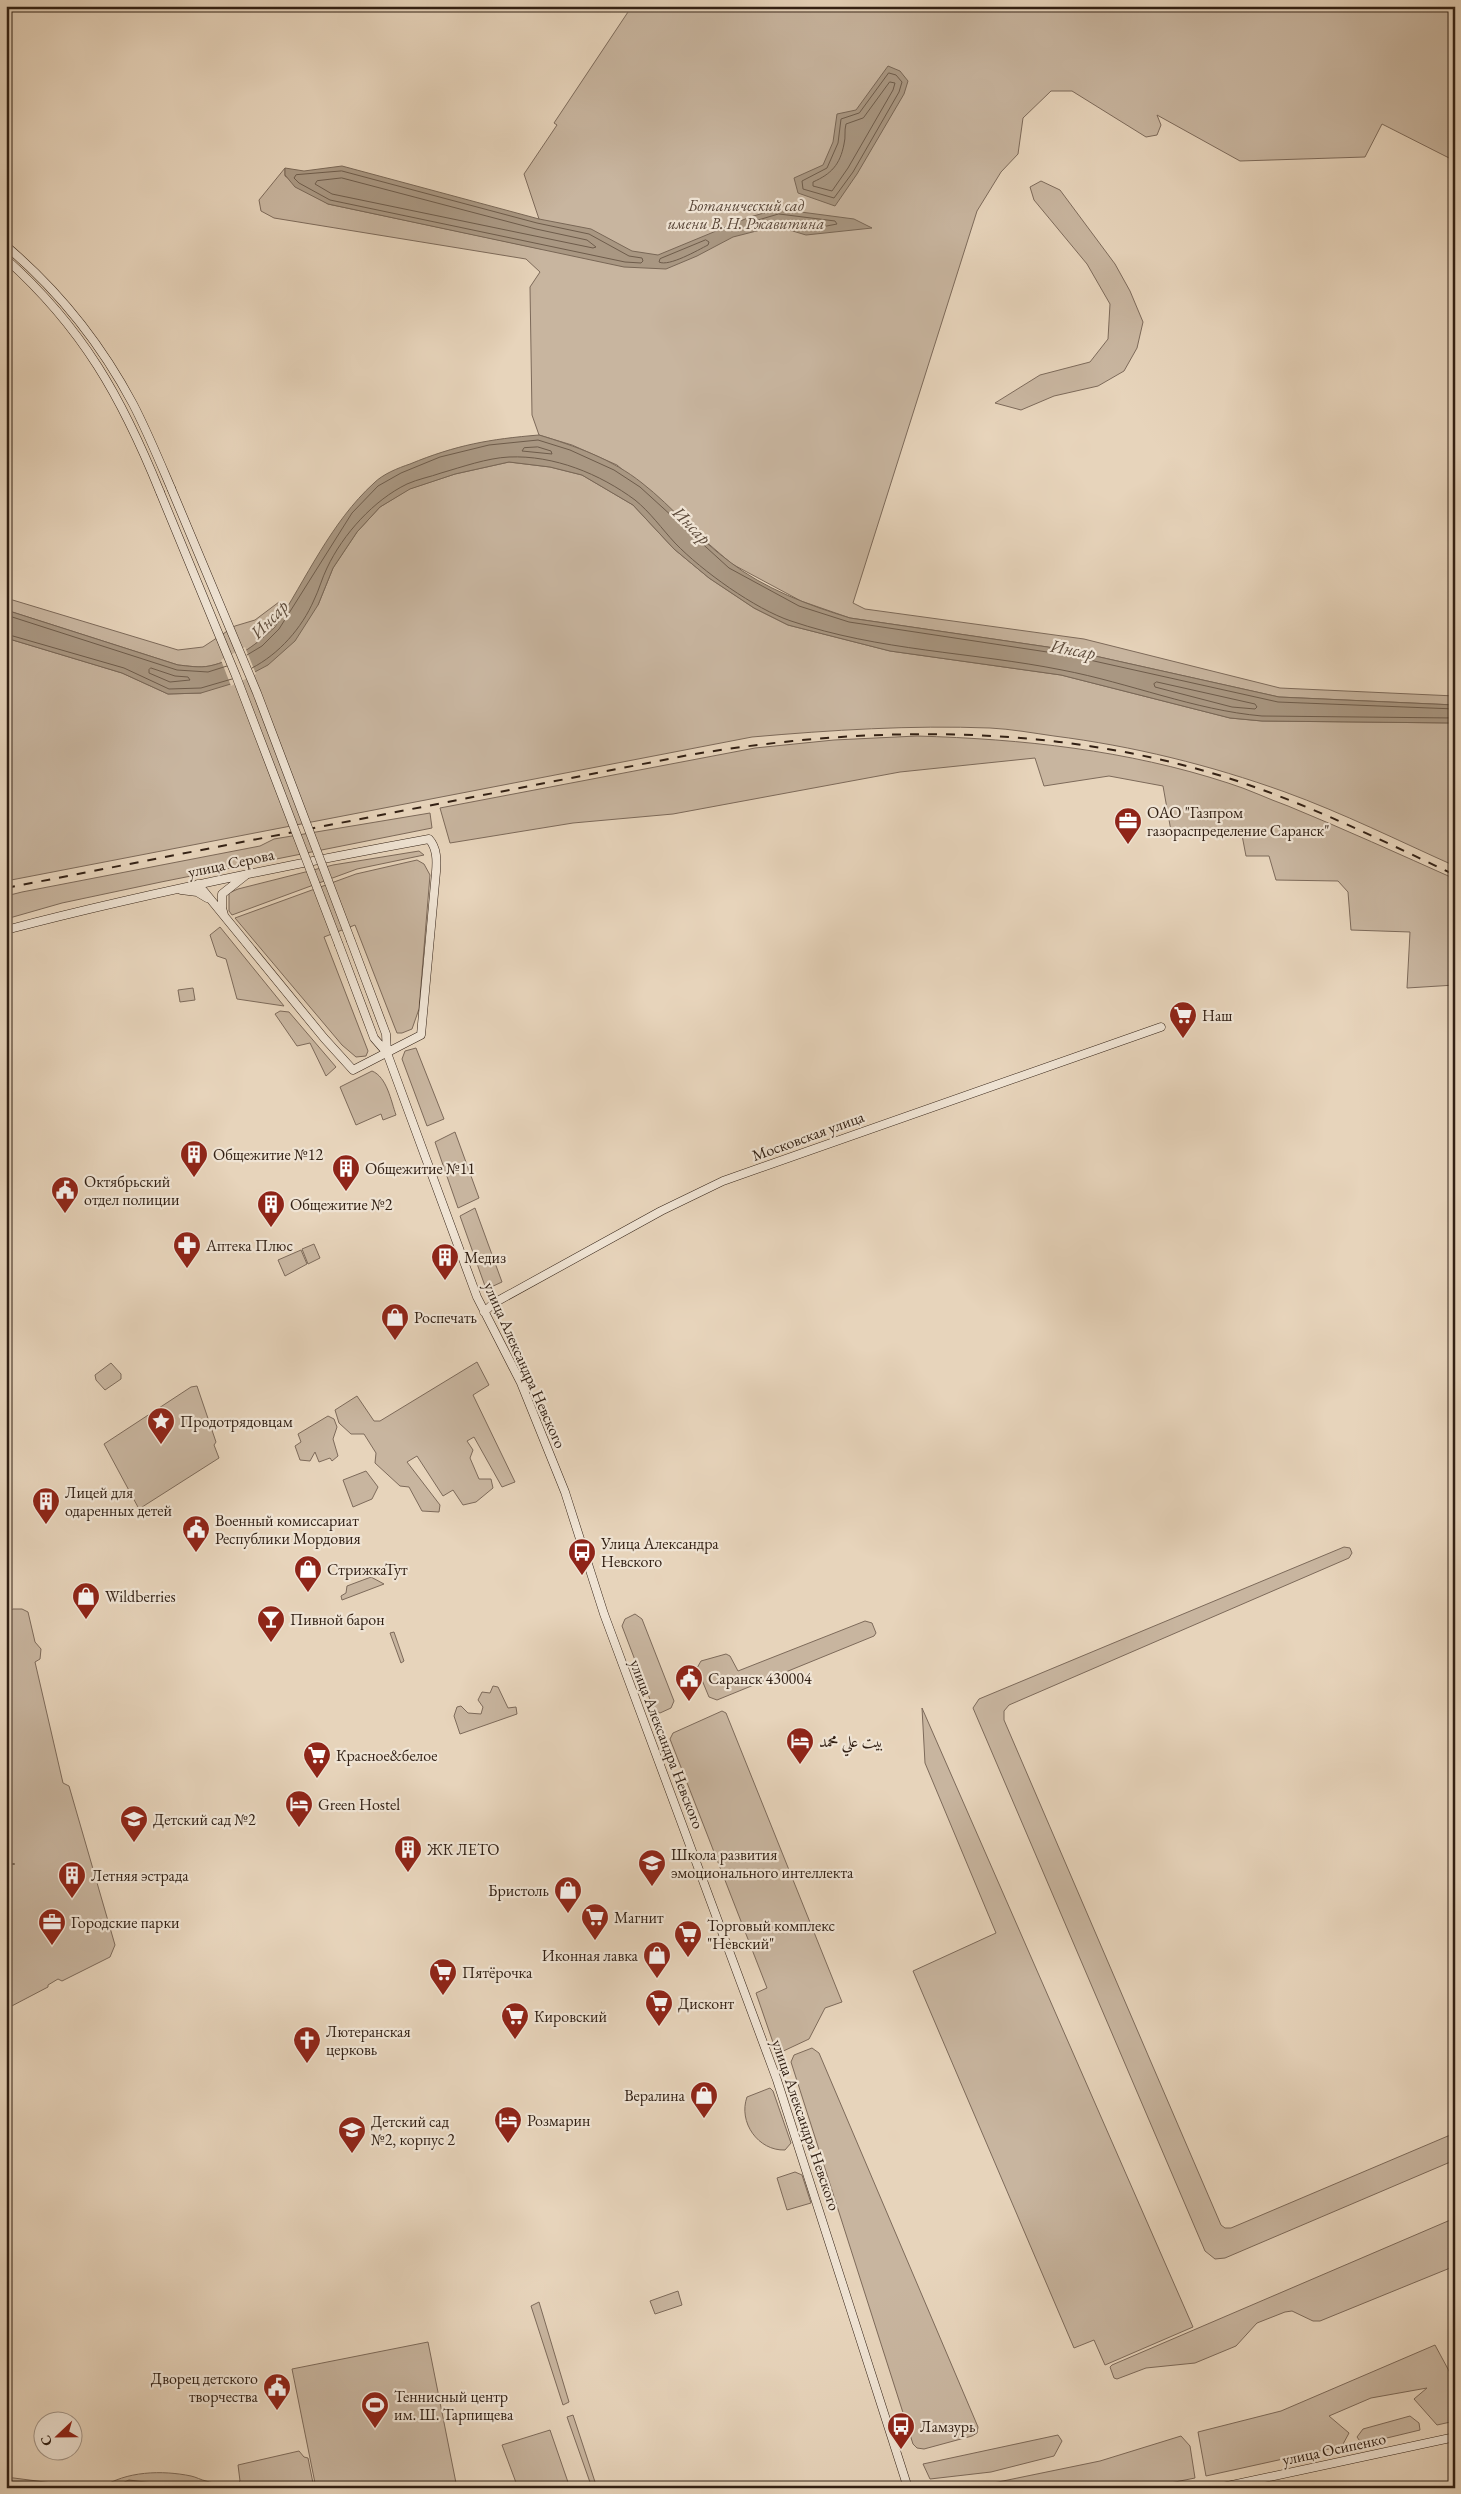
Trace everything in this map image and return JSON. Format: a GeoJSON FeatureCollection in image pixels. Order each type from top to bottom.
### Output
{"type":"FeatureCollection","features":[{"type":"Feature","properties":{"kind":"main road"},"geometry":{"type":"LineString","coordinates":[[6,246],[57,296],[98,346],[133,404],[246,665],[386,1034],[387,1053]]}},
{"type":"Feature","properties":{"kind":"main road"},"geometry":{"type":"LineString","coordinates":[[6,260],[55,309],[90,352],[126,414],[239,684],[374,1038],[387,1053]]}},
{"type":"Feature","properties":{"kind":"main road","name":"улица Серова"},"geometry":{"type":"LineString","coordinates":[[6,930],[249,873],[429,839],[433,843],[437,857],[421,1035],[387,1053]]}},
{"type":"Feature","properties":{"kind":"main road"},"geometry":{"type":"LineString","coordinates":[[226,919],[222,908],[222,894],[249,873]]}},
{"type":"Feature","properties":{"kind":"main road"},"geometry":{"type":"LineString","coordinates":[[198,884],[353,1070],[387,1053]]}},
{"type":"Feature","properties":{"kind":"main road"},"geometry":{"type":"LineString","coordinates":[[176,889],[197,892],[212,902]]}},
{"type":"Feature","properties":{"kind":"main road","name":"Московская улица"},"geometry":{"type":"LineString","coordinates":[[484,1312],[494,1303],[638,1223],[723,1181],[1161,1027]]}},
{"type":"Feature","properties":{"kind":"main road","name":"улица Александра Невского"},"geometry":{"type":"LineString","coordinates":[[387,1053],[484,1312],[521,1383],[551,1455],[604,1614],[777,2080],[908,2487]]}},
{"type":"Feature","properties":{"kind":"main road","name":"улица Осипенко"},"geometry":{"type":"LineString","coordinates":[[1218,2488],[1455,2437]]}},
{"type":"Feature","properties":{"kind":"green space","name":"Ботанический сад имени В. Н. Ржавитина"},"geometry":{"type":"Polygon","coordinates":[[[632,6],[1455,6],[1455,161],[1382,124],[1365,157],[1240,161],[1157,115],[1161,125],[1157,135],[1146,137],[1072,91],[1051,91],[1023,118],[1018,154],[1001,172],[977,211],[853,603],[865,609],[1084,639],[1280,688],[1455,696],[1455,705],[1279,697],[1068,650],[850,618],[801,601],[732,564],[617,465],[572,445],[539,435],[532,415],[530,287],[540,272],[526,259],[274,218],[261,211],[259,200],[285,168],[285,176],[328,204],[541,249],[539,219],[524,174],[557,125],[554,123],[632,6]]]}},
{"type":"Feature","properties":{"kind":"green space"},"geometry":{"type":"Polygon","coordinates":[[[1041,181],[1060,190],[1115,264],[1130,291],[1143,322],[1137,348],[1124,371],[1098,386],[1054,396],[1021,410],[995,403],[1040,375],[1090,362],[1108,339],[1110,304],[1087,264],[1034,200],[1030,187],[1041,181]]]}},
{"type":"Feature","properties":{"kind":"green space"},"geometry":{"type":"Polygon","coordinates":[[[509,462],[550,467],[582,475],[633,505],[674,549],[709,578],[754,608],[788,625],[890,651],[1061,675],[1230,718],[1262,721],[1455,723],[1455,866],[1307,800],[1257,782],[1200,765],[1113,745],[1022,731],[990,728],[931,727],[842,730],[752,737],[6,881],[6,638],[122,673],[168,694],[201,693],[318,605],[333,568],[357,532],[380,507],[409,489],[455,474],[509,462]]]}},
{"type":"Feature","properties":{"kind":"green space"},"geometry":{"type":"Polygon","coordinates":[[[6,598],[178,650],[203,647],[235,626],[255,620],[279,602],[285,611],[262,638],[243,653],[221,663],[198,667],[178,665],[6,610],[6,598]]]}},
{"type":"Feature","properties":{"kind":"green space"},"geometry":{"type":"Polygon","coordinates":[[[917,736],[996,740],[1074,748],[1152,762],[1190,772],[1236,785],[1455,879],[1455,985],[1407,988],[1410,932],[1351,930],[1348,892],[1338,881],[1276,880],[1269,856],[1246,856],[1241,830],[1171,831],[1163,786],[1109,776],[1044,786],[1035,758],[900,772],[673,814],[573,823],[450,843],[440,808],[755,748],[834,740],[917,736]]]}},
{"type":"Feature","properties":{"kind":"green space"},"geometry":{"type":"Polygon","coordinates":[[[430,813],[432,828],[62,903],[6,919],[6,896],[22,892],[260,846],[274,839],[430,813]]]}},
{"type":"Feature","properties":{"kind":"green space"},"geometry":{"type":"Polygon","coordinates":[[[419,851],[424,855],[357,869],[232,915],[229,911],[229,893],[238,889],[333,865],[419,851]]]}},
{"type":"Feature","properties":{"kind":"green space"},"geometry":{"type":"Polygon","coordinates":[[[417,860],[424,864],[430,875],[419,1009],[412,1029],[397,1033],[355,925],[324,937],[368,1051],[366,1056],[356,1057],[342,1045],[235,918],[356,874],[417,860]]]}},
{"type":"Feature","properties":{"kind":"green space"},"geometry":{"type":"Polygon","coordinates":[[[220,927],[284,1006],[237,999],[226,959],[217,956],[210,935],[220,927]]]}},
{"type":"Feature","properties":{"kind":"green space"},"geometry":{"type":"Polygon","coordinates":[[[193,988],[195,1000],[180,1002],[178,990],[193,988]]]}},
{"type":"Feature","properties":{"kind":"green space"},"geometry":{"type":"Polygon","coordinates":[[[280,1011],[289,1012],[336,1067],[326,1076],[310,1043],[297,1046],[275,1014],[280,1011]]]}},
{"type":"Feature","properties":{"kind":"green space"},"geometry":{"type":"Polygon","coordinates":[[[416,1048],[444,1119],[427,1126],[402,1059],[405,1051],[416,1048]]]}},
{"type":"Feature","properties":{"kind":"green space"},"geometry":{"type":"Polygon","coordinates":[[[372,1071],[385,1084],[396,1115],[383,1120],[381,1114],[356,1125],[340,1087],[372,1071]]]}},
{"type":"Feature","properties":{"kind":"green space"},"geometry":{"type":"Polygon","coordinates":[[[455,1132],[479,1198],[458,1208],[435,1142],[455,1132]]]}},
{"type":"Feature","properties":{"kind":"green space"},"geometry":{"type":"Polygon","coordinates":[[[475,1208],[502,1282],[489,1288],[485,1286],[460,1216],[475,1208]]]}},
{"type":"Feature","properties":{"kind":"green space"},"geometry":{"type":"Polygon","coordinates":[[[314,1244],[320,1258],[308,1264],[302,1249],[314,1244]]]}},
{"type":"Feature","properties":{"kind":"green space"},"geometry":{"type":"Polygon","coordinates":[[[301,1250],[307,1264],[285,1276],[278,1260],[301,1250]]]}},
{"type":"Feature","properties":{"kind":"green space"},"geometry":{"type":"Polygon","coordinates":[[[477,1362],[489,1385],[473,1395],[515,1482],[502,1487],[474,1437],[467,1441],[473,1450],[470,1458],[479,1479],[491,1479],[493,1488],[476,1502],[463,1505],[453,1490],[443,1496],[417,1456],[407,1462],[440,1505],[439,1512],[422,1511],[409,1487],[400,1486],[375,1463],[376,1453],[364,1434],[351,1434],[339,1423],[335,1410],[357,1396],[374,1421],[380,1421],[477,1362]]]}},
{"type":"Feature","properties":{"kind":"green space"},"geometry":{"type":"Polygon","coordinates":[[[111,1363],[121,1374],[121,1379],[105,1390],[96,1380],[95,1375],[111,1363]]]}},
{"type":"Feature","properties":{"kind":"green space"},"geometry":{"type":"Polygon","coordinates":[[[197,1386],[216,1442],[214,1445],[219,1458],[139,1509],[104,1444],[191,1387],[197,1386]]]}},
{"type":"Feature","properties":{"kind":"green space"},"geometry":{"type":"Polygon","coordinates":[[[328,1416],[334,1419],[337,1427],[333,1439],[338,1456],[332,1461],[330,1458],[319,1462],[315,1452],[310,1461],[300,1460],[295,1446],[301,1442],[298,1434],[328,1416]]]}},
{"type":"Feature","properties":{"kind":"green space"},"geometry":{"type":"Polygon","coordinates":[[[366,1471],[378,1487],[372,1499],[353,1507],[343,1480],[366,1471]]]}},
{"type":"Feature","properties":{"kind":"green space"},"geometry":{"type":"Polygon","coordinates":[[[1344,1547],[1350,1548],[1352,1553],[1349,1558],[1009,1705],[1004,1711],[1004,1720],[1221,2225],[1225,2228],[1231,2228],[1455,2133],[1455,2160],[1225,2258],[1215,2259],[1205,2251],[973,1708],[979,1699],[1344,1547]]]}},
{"type":"Feature","properties":{"kind":"green space"},"geometry":{"type":"Polygon","coordinates":[[[371,1577],[384,1584],[342,1600],[341,1596],[346,1593],[347,1586],[371,1577]]]}},
{"type":"Feature","properties":{"kind":"green space"},"geometry":{"type":"Polygon","coordinates":[[[13,1609],[22,1609],[28,1612],[35,1642],[41,1649],[40,1659],[35,1662],[63,1783],[69,1786],[115,1945],[110,1957],[62,1981],[58,1979],[48,1985],[48,1987],[6,2009],[6,1613],[13,1609]]]}},
{"type":"Feature","properties":{"kind":"green space"},"geometry":{"type":"Polygon","coordinates":[[[635,1614],[642,1619],[674,1701],[671,1708],[660,1713],[654,1710],[622,1626],[625,1619],[635,1614]]]}},
{"type":"Feature","properties":{"kind":"green space"},"geometry":{"type":"Polygon","coordinates":[[[865,1621],[872,1623],[876,1633],[874,1636],[717,1700],[709,1697],[697,1668],[701,1661],[726,1654],[730,1656],[738,1671],[865,1621]]]}},
{"type":"Feature","properties":{"kind":"green space"},"geometry":{"type":"Polygon","coordinates":[[[394,1632],[404,1661],[401,1663],[390,1633],[394,1632]]]}},
{"type":"Feature","properties":{"kind":"green space"},"geometry":{"type":"Polygon","coordinates":[[[493,1686],[498,1687],[508,1708],[516,1707],[517,1714],[460,1734],[454,1716],[457,1707],[461,1706],[468,1713],[481,1714],[483,1707],[478,1700],[482,1692],[490,1693],[493,1686]]]}},
{"type":"Feature","properties":{"kind":"green space"},"geometry":{"type":"Polygon","coordinates":[[[922,1708],[1193,2327],[1105,2365],[1094,2340],[1074,2348],[913,1971],[996,1933],[925,1763],[922,1708]]]}},
{"type":"Feature","properties":{"kind":"green space"},"geometry":{"type":"Polygon","coordinates":[[[722,1711],[726,1713],[842,2002],[825,2008],[809,2039],[777,2054],[756,1993],[767,1988],[670,1739],[673,1733],[722,1711]]]}},
{"type":"Feature","properties":{"kind":"green space"},"geometry":{"type":"Polygon","coordinates":[[[812,2048],[819,2053],[978,2427],[977,2433],[972,2436],[924,2449],[917,2448],[913,2444],[791,2062],[794,2055],[812,2048]]]}},
{"type":"Feature","properties":{"kind":"green space"},"geometry":{"type":"Polygon","coordinates":[[[770,2088],[773,2091],[791,2143],[785,2150],[766,2146],[752,2133],[745,2116],[747,2097],[770,2088]]]}},
{"type":"Feature","properties":{"kind":"green space"},"geometry":{"type":"Polygon","coordinates":[[[795,2172],[802,2175],[811,2203],[787,2210],[777,2178],[795,2172]]]}},
{"type":"Feature","properties":{"kind":"green space"},"geometry":{"type":"Polygon","coordinates":[[[1455,2218],[1455,2266],[1320,2321],[1313,2321],[1292,2311],[1285,2312],[1257,2323],[1236,2346],[1195,2363],[1146,2368],[1117,2379],[1114,2378],[1110,2367],[1112,2365],[1455,2218]]]}},
{"type":"Feature","properties":{"kind":"green space"},"geometry":{"type":"Polygon","coordinates":[[[678,2291],[682,2305],[655,2314],[650,2301],[678,2291]]]}},
{"type":"Feature","properties":{"kind":"green space"},"geometry":{"type":"Polygon","coordinates":[[[539,2302],[569,2402],[563,2405],[531,2306],[539,2302]]]}},
{"type":"Feature","properties":{"kind":"green space","name":"Теннисный центр им. Ш. Тарпищева"},"geometry":{"type":"Polygon","coordinates":[[[428,2342],[457,2488],[316,2488],[292,2369],[428,2342]]]}},
{"type":"Feature","properties":{"kind":"green space"},"geometry":{"type":"Polygon","coordinates":[[[1435,2345],[1455,2382],[1455,2421],[1437,2425],[1414,2399],[1427,2388],[1371,2398],[1329,2416],[1349,2433],[1342,2446],[1206,2476],[1198,2432],[1281,2411],[1435,2345]]]}},
{"type":"Feature","properties":{"kind":"green space"},"geometry":{"type":"Polygon","coordinates":[[[573,2415],[597,2488],[592,2488],[567,2417],[573,2415]]]}},
{"type":"Feature","properties":{"kind":"green space"},"geometry":{"type":"Polygon","coordinates":[[[1410,2416],[1419,2423],[1420,2430],[1362,2444],[1357,2437],[1363,2429],[1410,2416]]]}},
{"type":"Feature","properties":{"kind":"green space"},"geometry":{"type":"Polygon","coordinates":[[[550,2430],[570,2488],[518,2488],[502,2445],[550,2430]]]}},
{"type":"Feature","properties":{"kind":"green space"},"geometry":{"type":"Polygon","coordinates":[[[1058,2435],[1062,2441],[1054,2456],[991,2472],[930,2479],[923,2464],[1058,2435]]]}},
{"type":"Feature","properties":{"kind":"green space"},"geometry":{"type":"Polygon","coordinates":[[[1181,2436],[1190,2446],[1195,2478],[1145,2488],[969,2488],[1100,2461],[1181,2436]]]}},
{"type":"Feature","properties":{"kind":"green space"},"geometry":{"type":"Polygon","coordinates":[[[299,2451],[304,2457],[308,2458],[314,2488],[101,2488],[122,2478],[144,2473],[180,2474],[213,2483],[237,2484],[240,2481],[238,2465],[299,2451]]]}},
{"type":"Feature","properties":{"kind":"green space"},"geometry":{"type":"Polygon","coordinates":[[[6,2477],[91,2488],[6,2488],[6,2477]]]}},
{"type":"Feature","properties":{"kind":"water"},"geometry":{"type":"Polygon","coordinates":[[[888,66],[900,71],[908,81],[904,94],[857,174],[835,206],[798,193],[794,178],[823,165],[833,142],[837,114],[856,110],[888,66]]]}},
{"type":"Feature","properties":{"kind":"water"},"geometry":{"type":"Polygon","coordinates":[[[342,166],[539,219],[591,229],[632,251],[658,255],[750,217],[778,209],[854,219],[872,228],[806,235],[776,226],[733,237],[697,256],[666,269],[624,267],[328,204],[295,187],[285,175],[285,168],[304,171],[342,166]]]}},
{"type":"Feature","properties":{"kind":"water"},"geometry":{"type":"Polygon","coordinates":[[[539,435],[606,460],[630,474],[653,492],[718,553],[757,580],[803,602],[850,618],[1068,650],[1279,697],[1455,705],[1455,723],[1262,721],[1230,718],[1061,675],[890,651],[788,625],[754,608],[709,578],[674,549],[633,505],[582,475],[550,467],[509,462],[455,474],[410,489],[380,507],[357,532],[333,568],[318,605],[295,641],[268,665],[234,683],[201,693],[168,694],[122,673],[6,638],[6,610],[178,665],[205,667],[219,664],[237,656],[261,640],[275,627],[332,533],[359,498],[382,477],[401,467],[443,452],[489,441],[539,435]]]}},
{"type":"Feature","properties":{"kind":"water"},"geometry":{"type":"Polygon","coordinates":[[[129,2480],[193,2488],[118,2488],[120,2484],[129,2480]]]}},
{"type":"Feature","properties":{"kind":"pier"},"geometry":{"type":"Polygon","coordinates":[[[245,647],[256,674],[231,686],[221,660],[245,647]]]}},
{"type":"Feature","properties":{"kind":"waterway"},"geometry":{"type":"LineString","coordinates":[[6,1864],[14,1864]]}},
{"type":"Feature","properties":{"kind":"railway"},"geometry":{"type":"LineString","coordinates":[[6,888],[689,755],[756,745],[824,738],[892,735],[960,735],[1028,739],[1096,747],[1162,760],[1228,778],[1286,799],[1455,875]]}},
{"type":"Feature","properties":{"kind":"place","name":"ОАО \"Газпром газораспределение Саранск\""},"geometry":{"type":"Point","coordinates":[1128,845]}},
{"type":"Feature","properties":{"kind":"place","name":"Наш"},"geometry":{"type":"Point","coordinates":[1183,1039]}},
{"type":"Feature","properties":{"kind":"place","name":"Общежитие №12"},"geometry":{"type":"Point","coordinates":[194,1178]}},
{"type":"Feature","properties":{"kind":"place","name":"Общежитие №11"},"geometry":{"type":"Point","coordinates":[346,1192]}},
{"type":"Feature","properties":{"kind":"place","name":"Октябрьский отдел полиции"},"geometry":{"type":"Point","coordinates":[65,1214]}},
{"type":"Feature","properties":{"kind":"place","name":"Общежитие №2"},"geometry":{"type":"Point","coordinates":[271,1228]}},
{"type":"Feature","properties":{"kind":"place","name":"Аптека Плюс"},"geometry":{"type":"Point","coordinates":[187,1269]}},
{"type":"Feature","properties":{"kind":"place","name":"Медиз"},"geometry":{"type":"Point","coordinates":[445,1281]}},
{"type":"Feature","properties":{"kind":"place","name":"Роспечать"},"geometry":{"type":"Point","coordinates":[395,1341]}},
{"type":"Feature","properties":{"kind":"place","name":"Продотрядовцам"},"geometry":{"type":"Point","coordinates":[161,1445]}},
{"type":"Feature","properties":{"kind":"place","name":"Лицей для одаренных детей"},"geometry":{"type":"Point","coordinates":[46,1525]}},
{"type":"Feature","properties":{"kind":"place","name":"Военный комиссариат Республики Мордовия"},"geometry":{"type":"Point","coordinates":[196,1553]}},
{"type":"Feature","properties":{"kind":"place","name":"Улица Александра Невского"},"geometry":{"type":"Point","coordinates":[582,1576]}},
{"type":"Feature","properties":{"kind":"place","name":"СтрижкаТут"},"geometry":{"type":"Point","coordinates":[308,1593]}},
{"type":"Feature","properties":{"kind":"place","name":"Wildberries"},"geometry":{"type":"Point","coordinates":[86,1620]}},
{"type":"Feature","properties":{"kind":"place","name":"Пивной барон"},"geometry":{"type":"Point","coordinates":[271,1643]}},
{"type":"Feature","properties":{"kind":"place","name":"Саранск 430004"},"geometry":{"type":"Point","coordinates":[689,1702]}},
{"type":"Feature","properties":{"kind":"place","name":"بيت علي محمد"},"geometry":{"type":"Point","coordinates":[800,1765]}},
{"type":"Feature","properties":{"kind":"place","name":"Красное&белое"},"geometry":{"type":"Point","coordinates":[317,1779]}},
{"type":"Feature","properties":{"kind":"place","name":"Green Hostel"},"geometry":{"type":"Point","coordinates":[299,1828]}},
{"type":"Feature","properties":{"kind":"place","name":"Детский сад №2"},"geometry":{"type":"Point","coordinates":[134,1843]}},
{"type":"Feature","properties":{"kind":"place","name":"ЖК ЛЕТО"},"geometry":{"type":"Point","coordinates":[408,1873]}},
{"type":"Feature","properties":{"kind":"place","name":"Школа развития эмоционального интеллекта"},"geometry":{"type":"Point","coordinates":[652,1887]}},
{"type":"Feature","properties":{"kind":"place","name":"Летняя эстрада"},"geometry":{"type":"Point","coordinates":[72,1899]}},
{"type":"Feature","properties":{"kind":"place","name":"Бристоль"},"geometry":{"type":"Point","coordinates":[568,1914]}},
{"type":"Feature","properties":{"kind":"place","name":"Магнит"},"geometry":{"type":"Point","coordinates":[595,1941]}},
{"type":"Feature","properties":{"kind":"place","name":"Городские парки"},"geometry":{"type":"Point","coordinates":[52,1946]}},
{"type":"Feature","properties":{"kind":"place","name":"Торговый комплекс \"Невский\""},"geometry":{"type":"Point","coordinates":[688,1958]}},
{"type":"Feature","properties":{"kind":"place","name":"Иконная лавка"},"geometry":{"type":"Point","coordinates":[657,1979]}},
{"type":"Feature","properties":{"kind":"place","name":"Пятёрочка"},"geometry":{"type":"Point","coordinates":[443,1996]}},
{"type":"Feature","properties":{"kind":"place","name":"Дисконт"},"geometry":{"type":"Point","coordinates":[659,2027]}},
{"type":"Feature","properties":{"kind":"place","name":"Кировский"},"geometry":{"type":"Point","coordinates":[515,2040]}},
{"type":"Feature","properties":{"kind":"place","name":"Лютеранская церковь"},"geometry":{"type":"Point","coordinates":[307,2064]}},
{"type":"Feature","properties":{"kind":"place","name":"Вералина"},"geometry":{"type":"Point","coordinates":[704,2119]}},
{"type":"Feature","properties":{"kind":"place","name":"Розмарин"},"geometry":{"type":"Point","coordinates":[508,2144]}},
{"type":"Feature","properties":{"kind":"place","name":"Детский сад №2, корпус 2"},"geometry":{"type":"Point","coordinates":[352,2154]}},
{"type":"Feature","properties":{"kind":"place","name":"Дворец детского творчества"},"geometry":{"type":"Point","coordinates":[277,2411]}},
{"type":"Feature","properties":{"kind":"place","name":"Теннисный центр им. Ш. Тарпищева"},"geometry":{"type":"Point","coordinates":[375,2429]}},
{"type":"Feature","properties":{"kind":"place","name":"Ламзурь"},"geometry":{"type":"Point","coordinates":[901,2450]}},
{"type":"Feature","properties":{"kind":"water label","name":"Инсар"},"geometry":{"type":"Point","coordinates":[692,525]}},
{"type":"Feature","properties":{"kind":"water label","name":"Инсар"},"geometry":{"type":"Point","coordinates":[269,619]}},
{"type":"Feature","properties":{"kind":"water label","name":"Инсар"},"geometry":{"type":"Point","coordinates":[1073,649]}}]}
